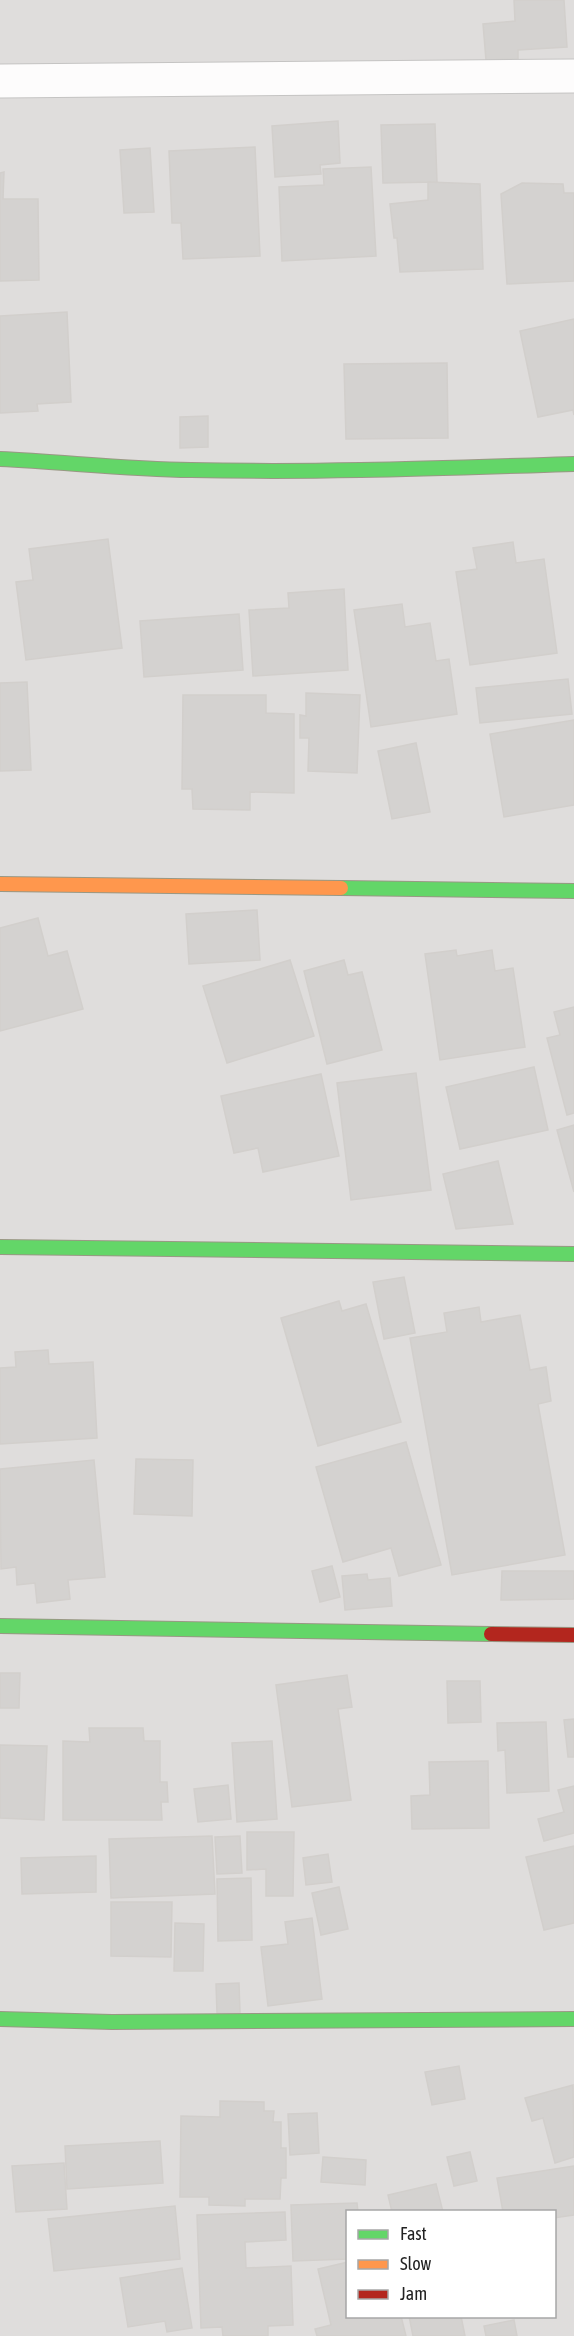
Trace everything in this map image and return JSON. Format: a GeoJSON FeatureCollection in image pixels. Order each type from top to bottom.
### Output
{"type":"FeatureCollection","features":[{"type":"Feature","properties":{"kind":"street"},"geometry":{"type":"LineString","coordinates":[[0,81],[574,76]]}},
{"type":"Feature","properties":{"kind":"street"},"geometry":{"type":"LineString","coordinates":[[0,459],[48,460],[188,470],[305,472],[574,464]]}},
{"type":"Feature","properties":{"kind":"street"},"geometry":{"type":"LineString","coordinates":[[0,884],[574,891]]}},
{"type":"Feature","properties":{"kind":"street"},"geometry":{"type":"LineString","coordinates":[[0,1246],[574,1254]]}},
{"type":"Feature","properties":{"kind":"street"},"geometry":{"type":"LineString","coordinates":[[0,1626],[574,1635]]}},
{"type":"Feature","properties":{"kind":"street"},"geometry":{"type":"LineString","coordinates":[[0,2019],[112,2022],[574,2019]]}},
{"type":"Feature","properties":{"kind":"shaded area"},"geometry":{"type":"Polygon","coordinates":[[[0,0],[574,0],[574,2336],[0,2336],[0,0]]]}},
{"type":"Feature","properties":{"kind":"building"},"geometry":{"type":"Polygon","coordinates":[[[514,0],[564,0],[567,47],[518,50],[518,59],[486,60],[483,24],[515,21],[514,0]]]}},
{"type":"Feature","properties":{"kind":"building"},"geometry":{"type":"Polygon","coordinates":[[[338,121],[340,163],[320,165],[321,174],[275,177],[272,126],[338,121]]]}},
{"type":"Feature","properties":{"kind":"building"},"geometry":{"type":"Polygon","coordinates":[[[435,124],[437,182],[383,183],[381,125],[435,124]]]}},
{"type":"Feature","properties":{"kind":"building"},"geometry":{"type":"Polygon","coordinates":[[[255,147],[260,256],[183,259],[181,223],[172,223],[169,151],[255,147]]]}},
{"type":"Feature","properties":{"kind":"building"},"geometry":{"type":"Polygon","coordinates":[[[150,148],[154,212],[124,213],[120,150],[150,148]]]}},
{"type":"Feature","properties":{"kind":"building"},"geometry":{"type":"Polygon","coordinates":[[[371,167],[376,256],[282,261],[279,187],[324,185],[323,169],[371,167]]]}},
{"type":"Feature","properties":{"kind":"building"},"geometry":{"type":"Polygon","coordinates":[[[4,172],[3,199],[38,199],[39,280],[0,281],[0,173],[4,172]]]}},
{"type":"Feature","properties":{"kind":"building"},"geometry":{"type":"Polygon","coordinates":[[[428,182],[480,184],[483,269],[400,272],[397,238],[394,238],[390,204],[428,200],[428,182]]]}},
{"type":"Feature","properties":{"kind":"building"},"geometry":{"type":"Polygon","coordinates":[[[522,183],[563,184],[564,193],[574,193],[574,281],[507,284],[501,194],[522,183]]]}},
{"type":"Feature","properties":{"kind":"building"},"geometry":{"type":"Polygon","coordinates":[[[67,312],[71,402],[37,404],[38,411],[0,413],[0,316],[67,312]]]}},
{"type":"Feature","properties":{"kind":"building"},"geometry":{"type":"Polygon","coordinates":[[[574,319],[574,415],[573,410],[538,417],[520,331],[574,319]]]}},
{"type":"Feature","properties":{"kind":"building"},"geometry":{"type":"Polygon","coordinates":[[[447,363],[448,438],[346,439],[344,364],[447,363]]]}},
{"type":"Feature","properties":{"kind":"building"},"geometry":{"type":"Polygon","coordinates":[[[208,416],[208,447],[180,448],[180,417],[208,416]]]}},
{"type":"Feature","properties":{"kind":"building"},"geometry":{"type":"Polygon","coordinates":[[[108,539],[122,648],[26,660],[16,582],[33,580],[29,549],[108,539]]]}},
{"type":"Feature","properties":{"kind":"building"},"geometry":{"type":"Polygon","coordinates":[[[513,542],[516,563],[544,559],[557,653],[470,665],[456,572],[477,569],[473,548],[513,542]]]}},
{"type":"Feature","properties":{"kind":"building"},"geometry":{"type":"Polygon","coordinates":[[[344,589],[348,670],[253,676],[249,610],[289,608],[288,593],[344,589]]]}},
{"type":"Feature","properties":{"kind":"building"},"geometry":{"type":"Polygon","coordinates":[[[402,604],[405,627],[430,623],[436,661],[449,659],[457,714],[371,727],[354,610],[402,604]]]}},
{"type":"Feature","properties":{"kind":"building"},"geometry":{"type":"Polygon","coordinates":[[[239,614],[243,670],[144,677],[140,621],[239,614]]]}},
{"type":"Feature","properties":{"kind":"building"},"geometry":{"type":"Polygon","coordinates":[[[568,679],[572,714],[480,723],[476,688],[568,679]]]}},
{"type":"Feature","properties":{"kind":"building"},"geometry":{"type":"Polygon","coordinates":[[[27,682],[31,770],[0,771],[0,683],[27,682]]]}},
{"type":"Feature","properties":{"kind":"building"},"geometry":{"type":"Polygon","coordinates":[[[306,693],[360,695],[357,773],[308,771],[309,738],[300,738],[300,715],[306,716],[306,693]]]}},
{"type":"Feature","properties":{"kind":"building"},"geometry":{"type":"Polygon","coordinates":[[[183,695],[266,695],[266,713],[294,714],[294,793],[250,792],[250,810],[193,809],[192,789],[182,789],[183,695]]]}},
{"type":"Feature","properties":{"kind":"building"},"geometry":{"type":"Polygon","coordinates":[[[574,720],[574,805],[504,817],[490,734],[574,720]]]}},
{"type":"Feature","properties":{"kind":"building"},"geometry":{"type":"Polygon","coordinates":[[[416,743],[430,812],[392,819],[378,751],[416,743]]]}},
{"type":"Feature","properties":{"kind":"building"},"geometry":{"type":"Polygon","coordinates":[[[257,910],[260,960],[189,964],[186,914],[257,910]]]}},
{"type":"Feature","properties":{"kind":"building"},"geometry":{"type":"Polygon","coordinates":[[[38,918],[48,956],[67,951],[83,1009],[0,1031],[0,928],[38,918]]]}},
{"type":"Feature","properties":{"kind":"building"},"geometry":{"type":"Polygon","coordinates":[[[456,950],[457,956],[492,950],[495,971],[513,968],[525,1047],[440,1060],[425,954],[456,950]]]}},
{"type":"Feature","properties":{"kind":"building"},"geometry":{"type":"Polygon","coordinates":[[[290,960],[314,1036],[227,1063],[203,986],[290,960]]]}},
{"type":"Feature","properties":{"kind":"building"},"geometry":{"type":"Polygon","coordinates":[[[344,960],[348,975],[362,972],[382,1050],[327,1064],[304,971],[344,960]]]}},
{"type":"Feature","properties":{"kind":"building"},"geometry":{"type":"Polygon","coordinates":[[[574,1007],[574,1113],[567,1115],[547,1038],[560,1035],[554,1012],[574,1007]]]}},
{"type":"Feature","properties":{"kind":"building"},"geometry":{"type":"Polygon","coordinates":[[[534,1067],[548,1130],[460,1149],[446,1087],[534,1067]]]}},
{"type":"Feature","properties":{"kind":"building"},"geometry":{"type":"Polygon","coordinates":[[[416,1073],[431,1190],[351,1200],[337,1083],[416,1073]]]}},
{"type":"Feature","properties":{"kind":"building"},"geometry":{"type":"Polygon","coordinates":[[[321,1074],[339,1156],[263,1172],[258,1148],[234,1153],[221,1096],[321,1074]]]}},
{"type":"Feature","properties":{"kind":"building"},"geometry":{"type":"Polygon","coordinates":[[[574,1125],[574,1192],[557,1130],[574,1125]]]}},
{"type":"Feature","properties":{"kind":"building"},"geometry":{"type":"Polygon","coordinates":[[[498,1161],[513,1224],[456,1229],[443,1174],[498,1161]]]}},
{"type":"Feature","properties":{"kind":"building"},"geometry":{"type":"Polygon","coordinates":[[[404,1277],[415,1333],[384,1339],[373,1282],[404,1277]]]}},
{"type":"Feature","properties":{"kind":"building"},"geometry":{"type":"Polygon","coordinates":[[[339,1301],[342,1311],[366,1304],[401,1422],[318,1446],[281,1318],[339,1301]]]}},
{"type":"Feature","properties":{"kind":"building"},"geometry":{"type":"Polygon","coordinates":[[[479,1307],[481,1322],[520,1315],[530,1370],[546,1367],[551,1401],[538,1404],[565,1555],[452,1575],[410,1338],[447,1332],[444,1313],[479,1307]]]}},
{"type":"Feature","properties":{"kind":"building"},"geometry":{"type":"Polygon","coordinates":[[[48,1350],[49,1364],[93,1362],[97,1438],[0,1444],[0,1368],[16,1367],[15,1352],[48,1350]]]}},
{"type":"Feature","properties":{"kind":"building"},"geometry":{"type":"Polygon","coordinates":[[[406,1442],[441,1565],[399,1576],[391,1548],[343,1562],[316,1467],[406,1442]]]}},
{"type":"Feature","properties":{"kind":"building"},"geometry":{"type":"Polygon","coordinates":[[[136,1459],[193,1460],[192,1516],[134,1514],[136,1459]]]}},
{"type":"Feature","properties":{"kind":"building"},"geometry":{"type":"Polygon","coordinates":[[[94,1460],[105,1577],[68,1580],[70,1599],[37,1603],[35,1583],[17,1585],[16,1567],[1,1569],[0,1469],[94,1460]]]}},
{"type":"Feature","properties":{"kind":"building"},"geometry":{"type":"Polygon","coordinates":[[[332,1566],[340,1597],[320,1602],[312,1571],[332,1566]]]}},
{"type":"Feature","properties":{"kind":"building"},"geometry":{"type":"Polygon","coordinates":[[[502,1571],[574,1571],[574,1599],[501,1600],[502,1571]]]}},
{"type":"Feature","properties":{"kind":"building"},"geometry":{"type":"Polygon","coordinates":[[[367,1574],[368,1580],[390,1578],[392,1606],[345,1610],[342,1576],[367,1574]]]}},
{"type":"Feature","properties":{"kind":"building"},"geometry":{"type":"Polygon","coordinates":[[[0,1673],[20,1673],[19,1708],[0,1708],[0,1673]]]}},
{"type":"Feature","properties":{"kind":"building"},"geometry":{"type":"Polygon","coordinates":[[[347,1675],[352,1707],[338,1709],[351,1800],[292,1807],[276,1685],[347,1675]]]}},
{"type":"Feature","properties":{"kind":"building"},"geometry":{"type":"Polygon","coordinates":[[[447,1681],[480,1681],[481,1722],[448,1723],[447,1681]]]}},
{"type":"Feature","properties":{"kind":"building"},"geometry":{"type":"Polygon","coordinates":[[[574,1719],[574,1757],[568,1757],[564,1720],[574,1719]]]}},
{"type":"Feature","properties":{"kind":"building"},"geometry":{"type":"Polygon","coordinates":[[[546,1722],[549,1791],[507,1793],[505,1750],[498,1751],[497,1723],[546,1722]]]}},
{"type":"Feature","properties":{"kind":"building"},"geometry":{"type":"Polygon","coordinates":[[[89,1728],[143,1728],[144,1741],[160,1741],[160,1782],[167,1782],[168,1802],[161,1802],[162,1820],[63,1820],[63,1741],[90,1742],[89,1728]]]}},
{"type":"Feature","properties":{"kind":"building"},"geometry":{"type":"Polygon","coordinates":[[[272,1741],[277,1819],[237,1822],[232,1743],[272,1741]]]}},
{"type":"Feature","properties":{"kind":"building"},"geometry":{"type":"Polygon","coordinates":[[[0,1745],[47,1746],[44,1820],[0,1818],[0,1745]]]}},
{"type":"Feature","properties":{"kind":"building"},"geometry":{"type":"Polygon","coordinates":[[[488,1761],[489,1828],[412,1829],[411,1796],[430,1795],[429,1762],[488,1761]]]}},
{"type":"Feature","properties":{"kind":"building"},"geometry":{"type":"Polygon","coordinates":[[[228,1785],[231,1819],[198,1822],[194,1789],[228,1785]]]}},
{"type":"Feature","properties":{"kind":"building"},"geometry":{"type":"Polygon","coordinates":[[[574,1786],[574,1833],[544,1841],[538,1819],[564,1812],[558,1790],[574,1786]]]}},
{"type":"Feature","properties":{"kind":"building"},"geometry":{"type":"Polygon","coordinates":[[[247,1832],[294,1832],[293,1896],[266,1896],[266,1869],[247,1870],[247,1832]]]}},
{"type":"Feature","properties":{"kind":"building"},"geometry":{"type":"Polygon","coordinates":[[[212,1836],[215,1894],[111,1898],[109,1839],[212,1836]]]}},
{"type":"Feature","properties":{"kind":"building"},"geometry":{"type":"Polygon","coordinates":[[[240,1836],[242,1873],[217,1874],[215,1837],[240,1836]]]}},
{"type":"Feature","properties":{"kind":"building"},"geometry":{"type":"Polygon","coordinates":[[[574,1846],[574,1923],[544,1930],[526,1857],[574,1846]]]}},
{"type":"Feature","properties":{"kind":"building"},"geometry":{"type":"Polygon","coordinates":[[[328,1854],[332,1882],[306,1885],[303,1858],[328,1854]]]}},
{"type":"Feature","properties":{"kind":"building"},"geometry":{"type":"Polygon","coordinates":[[[96,1856],[96,1892],[22,1894],[21,1858],[96,1856]]]}},
{"type":"Feature","properties":{"kind":"building"},"geometry":{"type":"Polygon","coordinates":[[[251,1878],[252,1940],[218,1941],[217,1879],[251,1878]]]}},
{"type":"Feature","properties":{"kind":"building"},"geometry":{"type":"Polygon","coordinates":[[[339,1887],[348,1929],[321,1935],[312,1893],[339,1887]]]}},
{"type":"Feature","properties":{"kind":"building"},"geometry":{"type":"Polygon","coordinates":[[[111,1902],[172,1902],[171,1957],[111,1956],[111,1902]]]}},
{"type":"Feature","properties":{"kind":"building"},"geometry":{"type":"Polygon","coordinates":[[[312,1918],[322,1999],[268,2006],[261,1947],[288,1944],[285,1922],[312,1918]]]}},
{"type":"Feature","properties":{"kind":"building"},"geometry":{"type":"Polygon","coordinates":[[[175,1923],[204,1924],[203,1971],[174,1971],[175,1923]]]}},
{"type":"Feature","properties":{"kind":"building"},"geometry":{"type":"Polygon","coordinates":[[[239,1983],[240,2013],[217,2013],[216,1984],[239,1983]]]}},
{"type":"Feature","properties":{"kind":"building"},"geometry":{"type":"Polygon","coordinates":[[[459,2066],[465,2099],[432,2105],[425,2072],[459,2066]]]}},
{"type":"Feature","properties":{"kind":"building"},"geometry":{"type":"Polygon","coordinates":[[[573,2085],[574,2157],[555,2163],[543,2118],[532,2121],[525,2098],[573,2085]]]}},
{"type":"Feature","properties":{"kind":"building"},"geometry":{"type":"Polygon","coordinates":[[[220,2101],[264,2102],[264,2111],[274,2111],[273,2122],[281,2122],[281,2148],[286,2148],[286,2178],[281,2178],[280,2199],[245,2199],[245,2206],[209,2205],[209,2197],[180,2197],[181,2116],[220,2117],[220,2101]]]}},
{"type":"Feature","properties":{"kind":"building"},"geometry":{"type":"Polygon","coordinates":[[[317,2113],[319,2153],[290,2155],[288,2114],[317,2113]]]}},
{"type":"Feature","properties":{"kind":"building"},"geometry":{"type":"Polygon","coordinates":[[[160,2141],[163,2183],[67,2189],[65,2146],[160,2141]]]}},
{"type":"Feature","properties":{"kind":"building"},"geometry":{"type":"Polygon","coordinates":[[[470,2152],[477,2181],[454,2186],[447,2157],[470,2152]]]}},
{"type":"Feature","properties":{"kind":"building"},"geometry":{"type":"Polygon","coordinates":[[[323,2157],[366,2160],[365,2185],[321,2182],[323,2157]]]}},
{"type":"Feature","properties":{"kind":"building"},"geometry":{"type":"Polygon","coordinates":[[[64,2163],[67,2209],[16,2212],[12,2166],[64,2163]]]}},
{"type":"Feature","properties":{"kind":"building"},"geometry":{"type":"Polygon","coordinates":[[[574,2166],[574,2215],[556,2218],[556,2210],[503,2210],[497,2178],[574,2166]]]}},
{"type":"Feature","properties":{"kind":"building"},"geometry":{"type":"Polygon","coordinates":[[[436,2184],[442,2210],[392,2210],[388,2195],[436,2184]]]}},
{"type":"Feature","properties":{"kind":"building"},"geometry":{"type":"Polygon","coordinates":[[[357,2203],[358,2210],[346,2210],[346,2259],[293,2261],[291,2205],[357,2203]]]}},
{"type":"Feature","properties":{"kind":"building"},"geometry":{"type":"Polygon","coordinates":[[[175,2206],[180,2259],[54,2271],[48,2219],[175,2206]]]}},
{"type":"Feature","properties":{"kind":"building"},"geometry":{"type":"Polygon","coordinates":[[[285,2212],[286,2240],[245,2242],[246,2268],[291,2266],[293,2325],[268,2326],[268,2336],[223,2336],[222,2327],[201,2328],[197,2215],[285,2212]]]}},
{"type":"Feature","properties":{"kind":"building"},"geometry":{"type":"Polygon","coordinates":[[[346,2262],[346,2318],[402,2318],[406,2336],[317,2336],[315,2329],[331,2325],[318,2269],[346,2262]]]}},
{"type":"Feature","properties":{"kind":"building"},"geometry":{"type":"Polygon","coordinates":[[[182,2268],[192,2328],[167,2332],[165,2321],[128,2327],[120,2278],[182,2268]]]}},
{"type":"Feature","properties":{"kind":"building"},"geometry":{"type":"Polygon","coordinates":[[[409,2318],[461,2318],[465,2336],[413,2336],[409,2318]]]}},
{"type":"Feature","properties":{"kind":"building"},"geometry":{"type":"Polygon","coordinates":[[[514,2320],[517,2336],[486,2336],[484,2326],[514,2320]]]}},
{"type":"Feature","properties":{"kind":"traffic: fast"},"geometry":{"type":"LineString","coordinates":[[0,459],[143,468],[239,471],[383,470],[574,464]]}},
{"type":"Feature","properties":{"kind":"traffic: fast"},"geometry":{"type":"LineString","coordinates":[[341,888],[574,891]]}},
{"type":"Feature","properties":{"kind":"traffic: fast"},"geometry":{"type":"LineString","coordinates":[[0,1247],[574,1254]]}},
{"type":"Feature","properties":{"kind":"traffic: fast"},"geometry":{"type":"LineString","coordinates":[[0,1626],[491,1634]]}},
{"type":"Feature","properties":{"kind":"traffic: fast"},"geometry":{"type":"LineString","coordinates":[[0,2019],[112,2022],[574,2019]]}},
{"type":"Feature","properties":{"kind":"traffic: slow"},"geometry":{"type":"LineString","coordinates":[[0,884],[341,888]]}},
{"type":"Feature","properties":{"kind":"traffic: jam"},"geometry":{"type":"LineString","coordinates":[[491,1634],[574,1635]]}}]}
